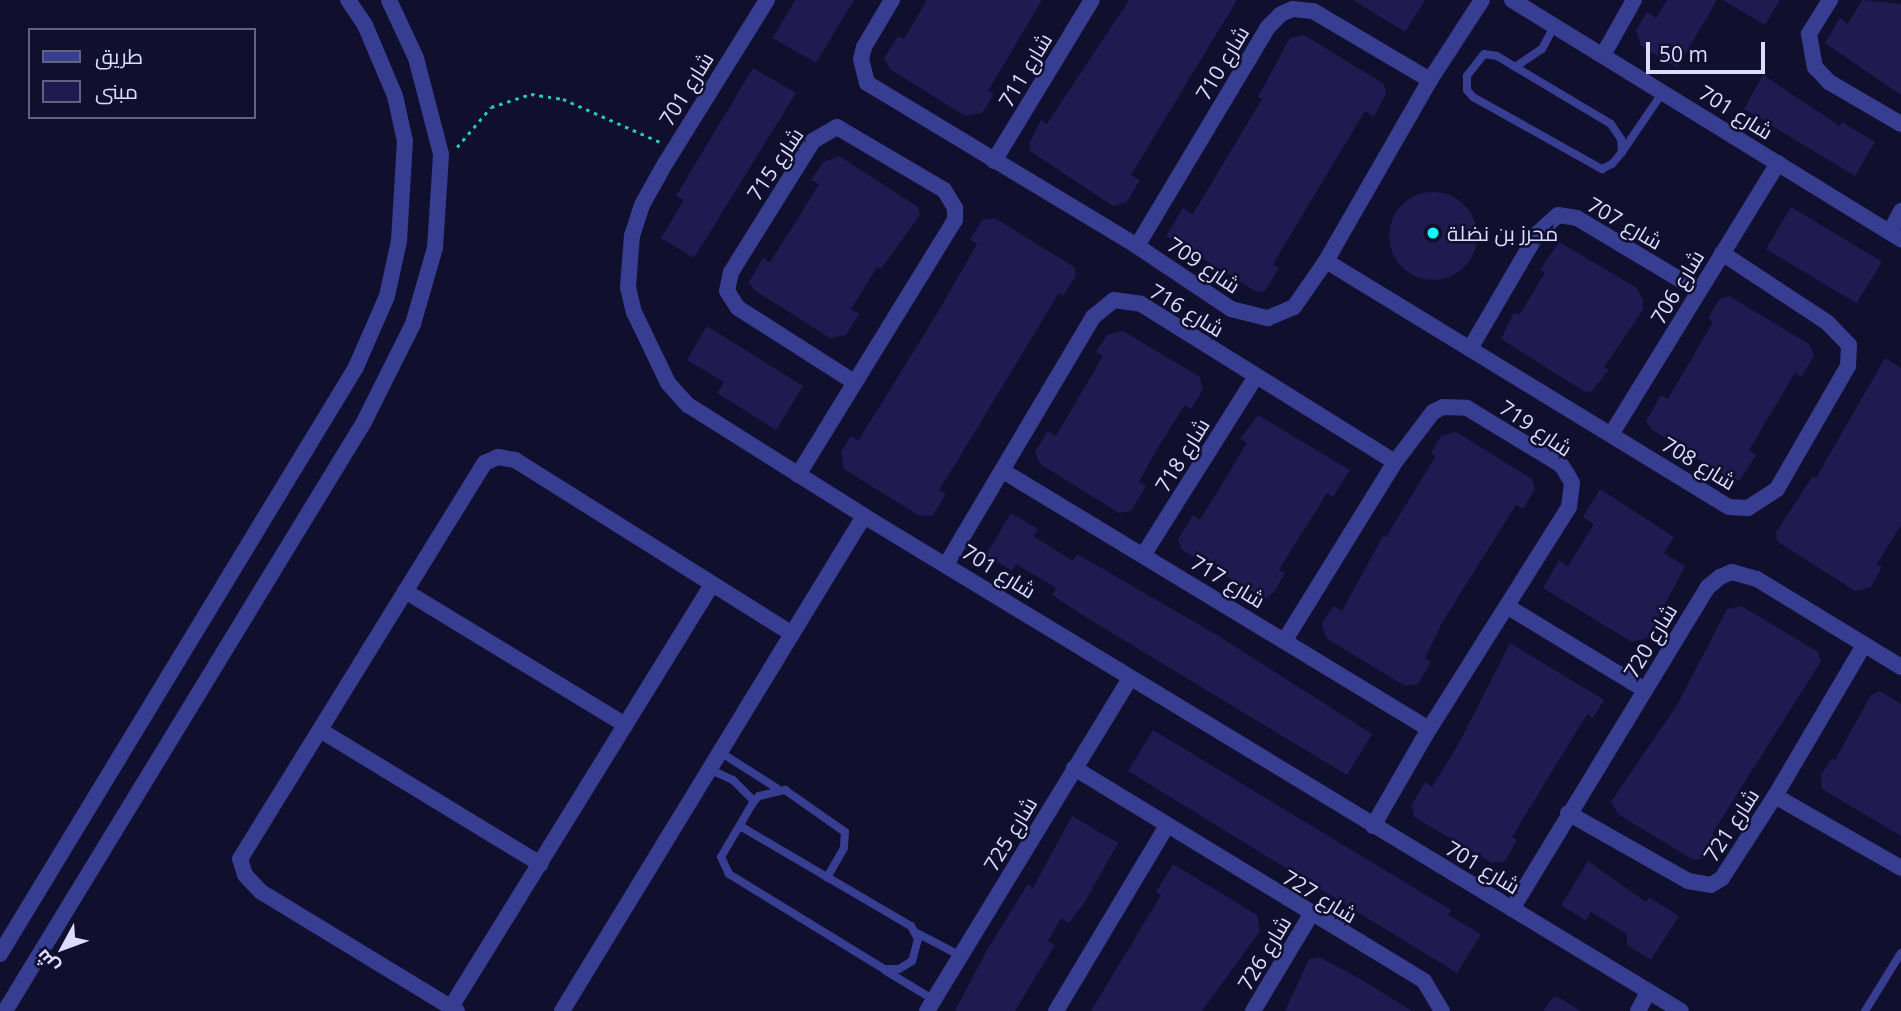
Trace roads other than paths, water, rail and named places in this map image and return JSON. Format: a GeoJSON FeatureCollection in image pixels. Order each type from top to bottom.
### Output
{"type":"FeatureCollection","features":[{"type":"Feature","properties":{"kind":"street"},"geometry":{"type":"LineString","coordinates":[[0,954],[356,367],[387,296],[399,242],[405,141],[395,96],[365,25],[348,0]]}},
{"type":"Feature","properties":{"kind":"street"},"geometry":{"type":"LineString","coordinates":[[5,1011],[356,434],[414,324],[435,248],[441,154],[416,58],[389,0]]}},
{"type":"Feature","properties":{"kind":"street","name":"شارع 701"},"geometry":{"type":"LineString","coordinates":[[766,0],[674,148],[642,205],[632,235],[628,287],[640,332],[667,383],[688,405],[864,516],[947,563],[1130,679],[1681,1011]]}},
{"type":"Feature","properties":{"kind":"street","name":"شارع 709"},"geometry":{"type":"LineString","coordinates":[[892,0],[864,47],[861,59],[867,83],[1137,246],[1231,309],[1268,318],[1294,307],[1326,261],[1430,80],[1482,0]]}},
{"type":"Feature","properties":{"kind":"street","name":"شارع 711"},"geometry":{"type":"LineString","coordinates":[[995,162],[1092,0]]}},
{"type":"Feature","properties":{"kind":"street","name":"شارع 701"},"geometry":{"type":"LineString","coordinates":[[1512,0],[1895,235]]}},
{"type":"Feature","properties":{"kind":"street"},"geometry":{"type":"LineString","coordinates":[[1603,55],[1634,0]]}},
{"type":"Feature","properties":{"kind":"street"},"geometry":{"type":"LineString","coordinates":[[1830,0],[1809,34],[1815,67],[1829,82],[1901,124]]}},
{"type":"Feature","properties":{"kind":"street","name":"شارع 710"},"geometry":{"type":"LineString","coordinates":[[1137,246],[1268,27],[1281,14],[1293,9],[1312,11],[1430,80]]}},
{"type":"Feature","properties":{"kind":"street","name":"شارع 715"},"geometry":{"type":"LineString","coordinates":[[799,475],[854,382],[952,231],[955,208],[944,190],[837,127],[813,141],[731,272],[727,291],[738,308],[854,382]]}},
{"type":"Feature","properties":{"kind":"street","name":"شارع 706"},"geometry":{"type":"LineString","coordinates":[[1612,433],[1778,163]]}},
{"type":"Feature","properties":{"kind":"street"},"geometry":{"type":"LineString","coordinates":[[1895,235],[1901,211]]}},
{"type":"Feature","properties":{"kind":"street","name":"شارع 707"},"geometry":{"type":"LineString","coordinates":[[1471,347],[1537,234],[1558,215],[1577,218],[1699,291]]}},
{"type":"Feature","properties":{"kind":"street","name":"شارع 708"},"geometry":{"type":"LineString","coordinates":[[1326,261],[1612,433],[1729,507],[1748,508],[1777,489],[1848,366],[1849,345],[1828,323],[1722,253]]}},
{"type":"Feature","properties":{"kind":"street","name":"شارع 716"},"geometry":{"type":"LineString","coordinates":[[947,563],[1093,317],[1114,300],[1141,304],[1255,378],[1395,463]]}},
{"type":"Feature","properties":{"kind":"street","name":"شارع 718"},"geometry":{"type":"LineString","coordinates":[[1144,554],[1255,378]]}},
{"type":"Feature","properties":{"kind":"street","name":"شارع 719"},"geometry":{"type":"LineString","coordinates":[[1285,640],[1395,463],[1433,412],[1455,405],[1467,408],[1561,465],[1572,484],[1569,507],[1429,729],[1374,826]]}},
{"type":"Feature","properties":{"kind":"street"},"geometry":{"type":"LineString","coordinates":[[712,584],[454,1009],[261,892],[245,875],[240,859],[485,463],[504,457],[712,584],[792,634]]}},
{"type":"Feature","properties":{"kind":"street","name":"شارع 717"},"geometry":{"type":"LineString","coordinates":[[1003,471],[1429,729]]}},
{"type":"Feature","properties":{"kind":"street"},"geometry":{"type":"LineString","coordinates":[[562,1011],[864,516]]}},
{"type":"Feature","properties":{"kind":"street","name":"شارع 720"},"geometry":{"type":"LineString","coordinates":[[1512,909],[1708,587],[1732,572],[1757,579],[1901,667]]}},
{"type":"Feature","properties":{"kind":"street"},"geometry":{"type":"LineString","coordinates":[[405,591],[625,725]]}},
{"type":"Feature","properties":{"kind":"street"},"geometry":{"type":"LineString","coordinates":[[1508,607],[1645,690]]}},
{"type":"Feature","properties":{"kind":"street","name":"شارع 721"},"geometry":{"type":"LineString","coordinates":[[1568,813],[1700,886],[1722,878],[1775,796],[1864,645]]}},
{"type":"Feature","properties":{"kind":"street","name":"شارع 725"},"geometry":{"type":"LineString","coordinates":[[930,1005],[1130,679]]}},
{"type":"Feature","properties":{"kind":"street"},"geometry":{"type":"LineString","coordinates":[[320,730],[540,864]]}},
{"type":"Feature","properties":{"kind":"street","name":"شارع 727"},"geometry":{"type":"LineString","coordinates":[[1074,768],[1310,916],[1424,981],[1441,1011]]}},
{"type":"Feature","properties":{"kind":"street"},"geometry":{"type":"LineString","coordinates":[[1775,796],[1901,868]]}},
{"type":"Feature","properties":{"kind":"street"},"geometry":{"type":"LineString","coordinates":[[1056,1011],[1166,827]]}},
{"type":"Feature","properties":{"kind":"street","name":"شارع 726"},"geometry":{"type":"LineString","coordinates":[[1253,1011],[1310,916]]}},
{"type":"Feature","properties":{"kind":"street"},"geometry":{"type":"LineString","coordinates":[[1638,1011],[1648,992]]}},
{"type":"Feature","properties":{"kind":"lane"},"geometry":{"type":"LineString","coordinates":[[1516,67],[1542,49],[1555,25]]}},
{"type":"Feature","properties":{"kind":"lane"},"geometry":{"type":"LineString","coordinates":[[1622,152],[1621,139],[1611,124],[1516,67],[1484,54],[1467,76],[1467,90],[1595,168],[1612,164],[1622,152],[1663,92]]}},
{"type":"Feature","properties":{"kind":"lane"},"geometry":{"type":"LineString","coordinates":[[720,752],[845,832],[846,843],[827,877]]}},
{"type":"Feature","properties":{"kind":"lane"},"geometry":{"type":"LineString","coordinates":[[709,769],[733,780],[754,801]]}},
{"type":"Feature","properties":{"kind":"lane"},"geometry":{"type":"LineString","coordinates":[[778,789],[754,801],[721,857],[729,874],[884,970],[930,1005]]}},
{"type":"Feature","properties":{"kind":"lane"},"geometry":{"type":"LineString","coordinates":[[740,826],[915,932],[961,956]]}},
{"type":"Feature","properties":{"kind":"lane"},"geometry":{"type":"LineString","coordinates":[[884,970],[899,969],[912,961],[918,947],[915,932]]}},
{"type":"Feature","properties":{"kind":"lane"},"geometry":{"type":"LineString","coordinates":[[1866,1011],[1901,953]]}},
{"type":"Feature","properties":{"kind":"place","name":"محرز بن نضلة"},"geometry":{"type":"Point","coordinates":[1433,233]}}]}
